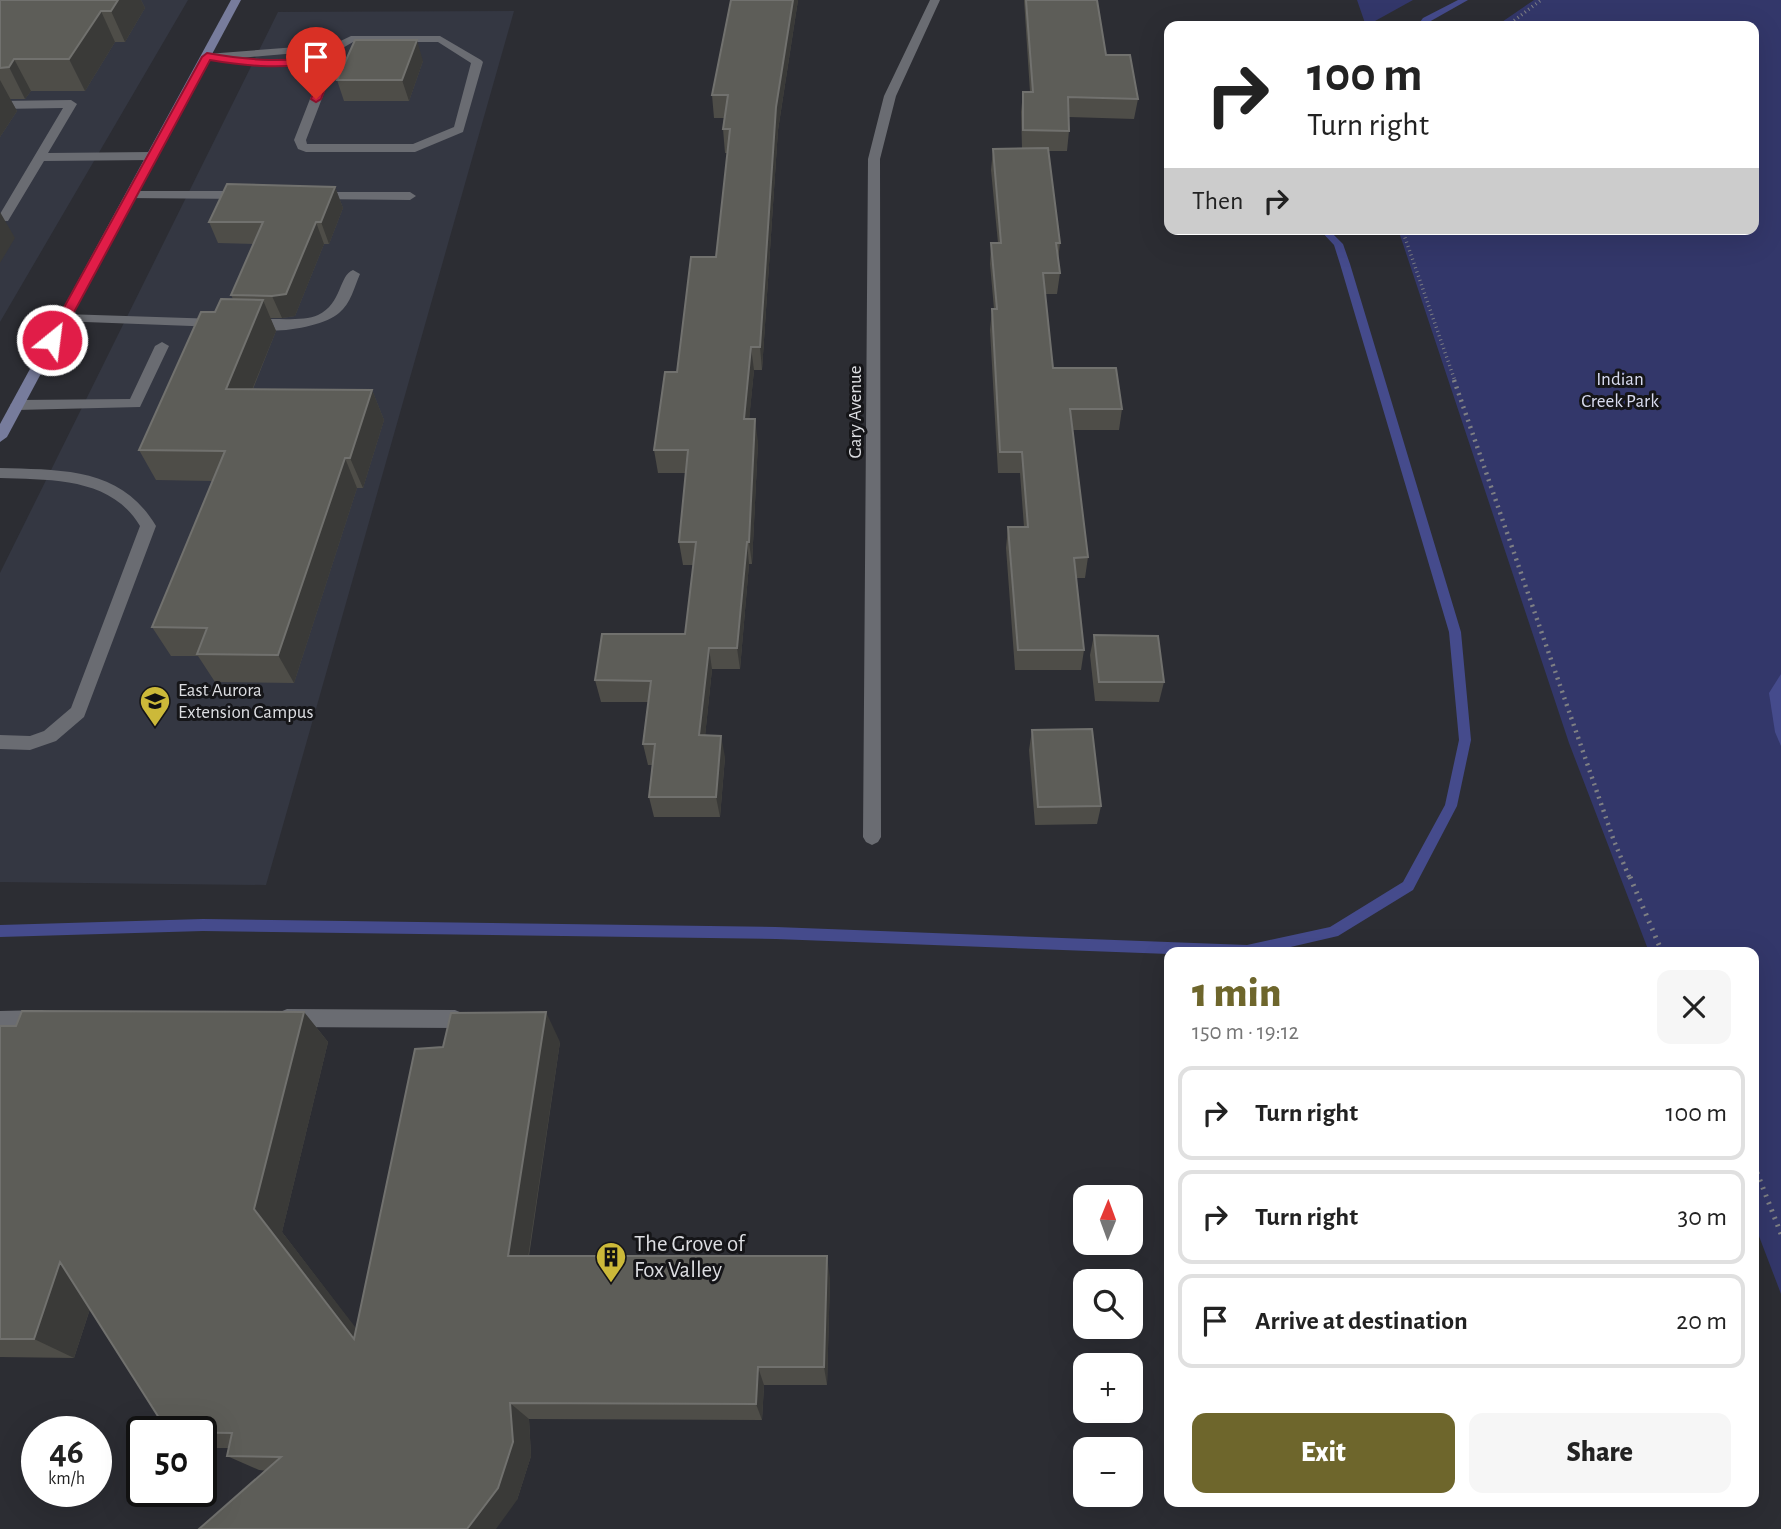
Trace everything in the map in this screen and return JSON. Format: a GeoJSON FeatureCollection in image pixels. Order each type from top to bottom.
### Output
{"type":"FeatureCollection","features":[{"type":"Feature","properties":{"kind":"main road"},"geometry":{"type":"LineString","coordinates":[[0,437],[236,0]]}},
{"type":"Feature","properties":{"kind":"street","name":"Gary Avenue"},"geometry":{"type":"LineString","coordinates":[[872,837],[874,159],[878,125],[889,92],[935,0]]}},
{"type":"Feature","properties":{"kind":"street"},"geometry":{"type":"LineString","coordinates":[[351,39],[440,39],[477,62],[459,129],[415,148],[310,149],[302,146],[300,140],[332,58],[336,47],[351,39]]}},
{"type":"Feature","properties":{"kind":"street"},"geometry":{"type":"LineString","coordinates":[[207,57],[255,65],[292,65],[332,58]]}},
{"type":"Feature","properties":{"kind":"street"},"geometry":{"type":"LineString","coordinates":[[0,105],[71,104],[4,219]]}},
{"type":"Feature","properties":{"kind":"street"},"geometry":{"type":"LineString","coordinates":[[40,157],[152,156]]}},
{"type":"Feature","properties":{"kind":"street"},"geometry":{"type":"LineString","coordinates":[[131,195],[263,195]]}},
{"type":"Feature","properties":{"kind":"street"},"geometry":{"type":"LineString","coordinates":[[303,196],[410,197]]}},
{"type":"Feature","properties":{"kind":"street"},"geometry":{"type":"LineString","coordinates":[[64,318],[297,325],[317,320],[339,306],[353,274]]}},
{"type":"Feature","properties":{"kind":"street"},"geometry":{"type":"LineString","coordinates":[[17,405],[135,404],[162,346]]}},
{"type":"Feature","properties":{"kind":"street"},"geometry":{"type":"LineString","coordinates":[[0,473],[54,475],[120,492],[142,511],[148,526],[78,712],[50,736],[30,743],[0,742]]}},
{"type":"Feature","properties":{"kind":"street"},"geometry":{"type":"LineString","coordinates":[[0,1020],[67,1018]]}},
{"type":"Feature","properties":{"kind":"street"},"geometry":{"type":"LineString","coordinates":[[267,1018],[455,1019]]}},
{"type":"Feature","properties":{"kind":"path"},"geometry":{"type":"LineString","coordinates":[[1514,21],[1541,0]]}},
{"type":"Feature","properties":{"kind":"path"},"geometry":{"type":"LineString","coordinates":[[1404,235],[1614,841],[1660,947]]}},
{"type":"Feature","properties":{"kind":"path"},"geometry":{"type":"LineString","coordinates":[[1759,1178],[1781,1234]]}},
{"type":"Feature","properties":{"kind":"shaded area"},"geometry":{"type":"Polygon","coordinates":[[[0,0],[188,0],[0,322],[0,0]]]}},
{"type":"Feature","properties":{"kind":"shaded area"},"geometry":{"type":"Polygon","coordinates":[[[514,11],[266,885],[0,882],[0,573],[278,12],[514,11]]]}},
{"type":"Feature","properties":{"kind":"shaded area"},"geometry":{"type":"Polygon","coordinates":[[[1781,674],[1781,746],[1775,732],[1769,693],[1781,674]]]}},
{"type":"Feature","properties":{"kind":"green space"},"geometry":{"type":"Polygon","coordinates":[[[1357,0],[1413,0],[1375,21],[1364,21],[1357,0]]]}},
{"type":"Feature","properties":{"kind":"green space","name":"Indian Creek Park"},"geometry":{"type":"Polygon","coordinates":[[[1534,0],[1781,0],[1781,1294],[1759,1236],[1759,947],[1647,947],[1569,743],[1400,235],[1759,235],[1759,21],[1503,21],[1534,0]]]}},
{"type":"Feature","properties":{"kind":"building"},"geometry":{"type":"Polygon","coordinates":[[[0,0],[118,0],[111,11],[101,11],[69,59],[14,59],[9,67],[0,68],[0,0]]]}},
{"type":"Feature","properties":{"kind":"building"},"geometry":{"type":"Polygon","coordinates":[[[731,0],[793,0],[776,107],[760,347],[751,347],[744,419],[755,419],[749,542],[737,648],[709,648],[699,735],[721,736],[716,797],[649,797],[655,744],[643,744],[651,681],[595,680],[602,634],[685,634],[696,542],[679,542],[688,450],[654,450],[665,372],[677,372],[691,257],[716,257],[730,129],[723,129],[728,95],[712,95],[731,0]]]}},
{"type":"Feature","properties":{"kind":"building"},"geometry":{"type":"Polygon","coordinates":[[[1026,0],[1097,0],[1106,55],[1130,55],[1138,99],[1068,97],[1069,131],[1023,130],[1023,92],[1033,92],[1026,0]]]}},
{"type":"Feature","properties":{"kind":"building"},"geometry":{"type":"Polygon","coordinates":[[[355,40],[417,40],[402,80],[337,80],[355,40]]]}},
{"type":"Feature","properties":{"kind":"building"},"geometry":{"type":"Polygon","coordinates":[[[1048,148],[1060,243],[1056,243],[1060,273],[1043,273],[1053,368],[1116,368],[1122,409],[1070,409],[1088,557],[1074,558],[1084,650],[1018,650],[1008,527],[1028,527],[1022,452],[1000,452],[992,309],[997,309],[991,243],[1001,243],[993,149],[1048,148]]]}},
{"type":"Feature","properties":{"kind":"building"},"geometry":{"type":"Polygon","coordinates":[[[227,184],[335,187],[321,222],[316,222],[286,294],[231,295],[263,222],[209,222],[227,184]]]}},
{"type":"Feature","properties":{"kind":"building"},"geometry":{"type":"Polygon","coordinates":[[[221,299],[263,300],[226,389],[372,390],[350,458],[345,458],[278,655],[197,654],[207,628],[152,627],[225,451],[139,450],[201,312],[215,312],[221,299]]]}},
{"type":"Feature","properties":{"kind":"building"},"geometry":{"type":"Polygon","coordinates":[[[1094,635],[1158,636],[1164,682],[1099,682],[1094,635]]]}},
{"type":"Feature","properties":{"kind":"building"},"geometry":{"type":"Polygon","coordinates":[[[1092,729],[1101,806],[1038,807],[1032,730],[1092,729]]]}},
{"type":"Feature","properties":{"kind":"building","name":"The Grove of Fox Valley"},"geometry":{"type":"Polygon","coordinates":[[[22,1011],[304,1012],[254,1209],[354,1339],[415,1049],[443,1047],[451,1013],[546,1012],[508,1256],[827,1256],[824,1367],[758,1367],[756,1404],[510,1403],[513,1442],[498,1488],[467,1529],[199,1529],[281,1457],[227,1456],[232,1433],[217,1433],[217,1416],[158,1416],[60,1262],[34,1339],[0,1339],[0,1026],[16,1026],[22,1011]]]}},
{"type":"Feature","properties":{"kind":"waterway"},"geometry":{"type":"LineString","coordinates":[[1425,21],[1464,0]]}},
{"type":"Feature","properties":{"kind":"waterway"},"geometry":{"type":"LineString","coordinates":[[1265,947],[1333,932],[1408,886],[1451,806],[1465,740],[1455,632],[1345,264],[1338,244],[1329,235]]}},
{"type":"Feature","properties":{"kind":"waterway"},"geometry":{"type":"LineString","coordinates":[[0,931],[203,925],[776,933],[1164,948]]}},
{"type":"Feature","properties":{"kind":"place","name":"East Aurora Extension Campus"},"geometry":{"type":"Point","coordinates":[155,728]}},
{"type":"Feature","properties":{"kind":"place","name":"The Grove of Fox Valley"},"geometry":{"type":"Point","coordinates":[611,1284]}},
{"type":"Feature","properties":{"kind":"route"},"geometry":{"type":"LineString","coordinates":[[52,340],[207,57],[255,65],[292,65],[332,58],[316,99]]}}]}
